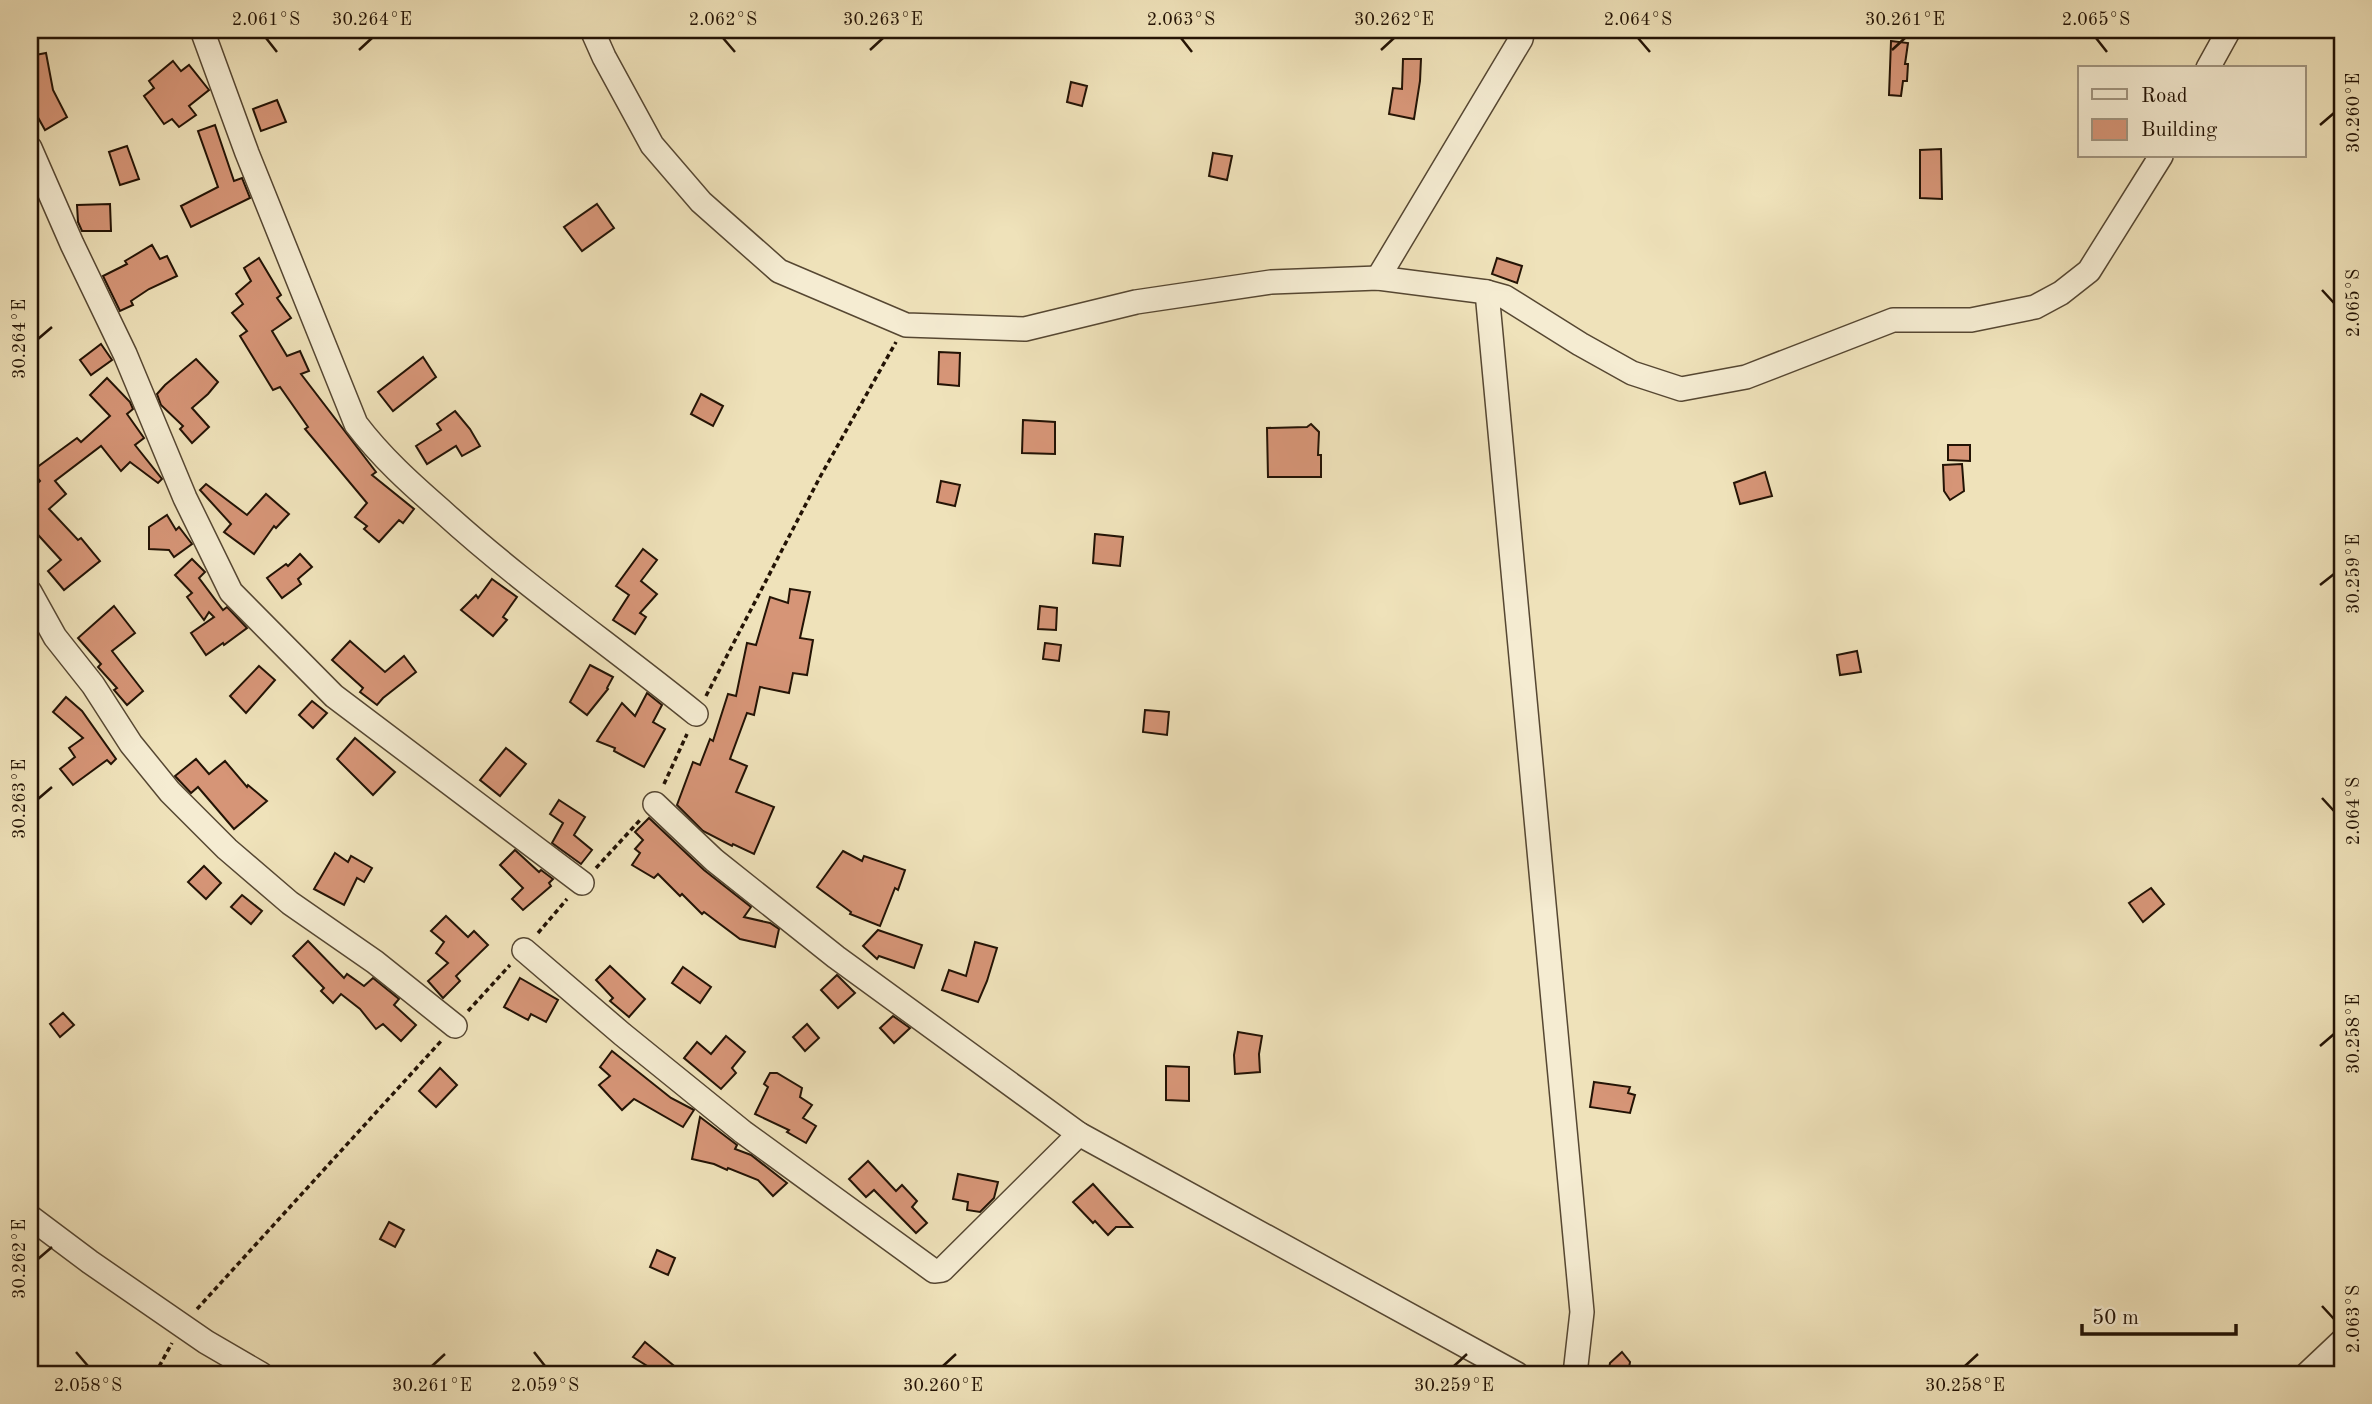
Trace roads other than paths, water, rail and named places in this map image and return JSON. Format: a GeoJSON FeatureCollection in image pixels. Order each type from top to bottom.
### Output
{"type":"FeatureCollection","features":[{"type":"Feature","properties":{"kind":"street"},"geometry":{"type":"LineString","coordinates":[[202,30],[247,153],[356,424],[378,453],[478,544],[696,714]]}},
{"type":"Feature","properties":{"kind":"street"},"geometry":{"type":"LineString","coordinates":[[592,30],[652,145],[701,202],[779,271],[906,325],[1025,328],[1136,302],[1271,282],[1378,278],[1487,292],[1505,298],[1632,373],[1681,389],[1746,377],[1893,320],[1971,320],[2035,307],[2061,293],[2089,271],[2160,158]]}},
{"type":"Feature","properties":{"kind":"street"},"geometry":{"type":"LineString","coordinates":[[1378,278],[1521,39],[1523,30]]}},
{"type":"Feature","properties":{"kind":"street"},"geometry":{"type":"LineString","coordinates":[[2209,66],[2228,30]]}},
{"type":"Feature","properties":{"kind":"street"},"geometry":{"type":"LineString","coordinates":[[30,148],[125,354],[185,498],[231,592],[334,696],[582,883]]}},
{"type":"Feature","properties":{"kind":"street"},"geometry":{"type":"LineString","coordinates":[[1487,292],[1582,1312],[1575,1374]]}},
{"type":"Feature","properties":{"kind":"street"},"geometry":{"type":"LineString","coordinates":[[30,592],[55,637],[93,685],[131,744],[170,792],[227,849],[290,903],[375,962],[455,1026]]}},
{"type":"Feature","properties":{"kind":"street"},"geometry":{"type":"LineString","coordinates":[[655,804],[714,860],[836,957],[1079,1134],[1517,1374]]}},
{"type":"Feature","properties":{"kind":"street"},"geometry":{"type":"LineString","coordinates":[[524,950],[743,1132],[934,1271],[942,1270],[1079,1134]]}},
{"type":"Feature","properties":{"kind":"street"},"geometry":{"type":"LineString","coordinates":[[30,1217],[206,1342],[261,1374]]}},
{"type":"Feature","properties":{"kind":"street"},"geometry":{"type":"LineString","coordinates":[[2307,1374],[2342,1340]]}}]}
